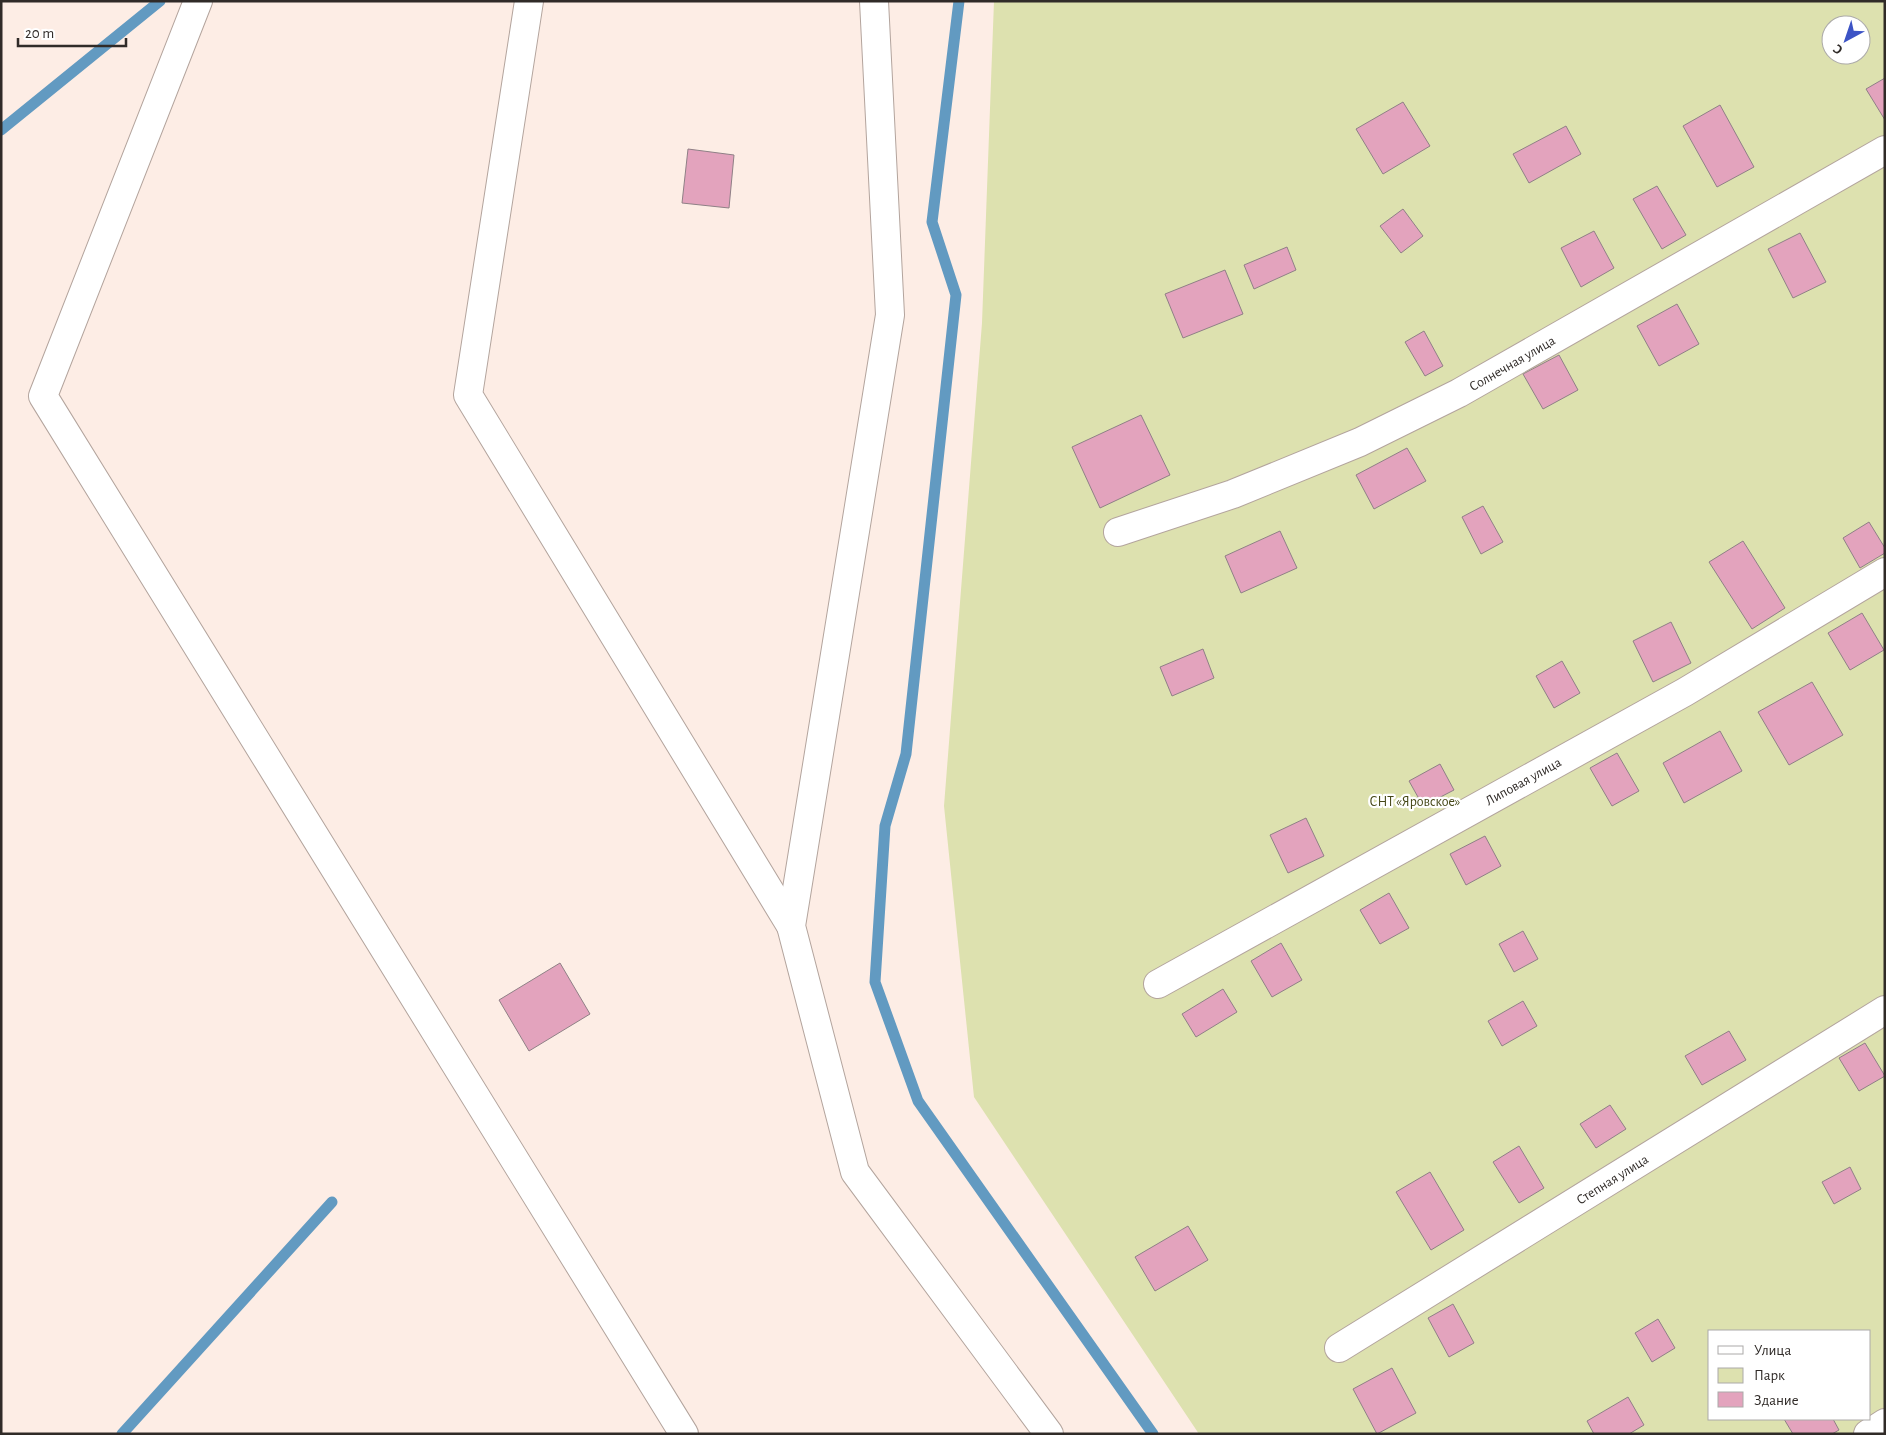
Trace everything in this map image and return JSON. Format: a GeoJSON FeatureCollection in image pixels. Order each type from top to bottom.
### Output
{"type":"FeatureCollection","features":[{"type":"Feature","properties":{"kind":"street"},"geometry":{"type":"LineString","coordinates":[[198,1],[43,396],[684,1434]]}},
{"type":"Feature","properties":{"kind":"street"},"geometry":{"type":"LineString","coordinates":[[529,1],[468,395],[791,926],[855,1172],[1049,1434]]}},
{"type":"Feature","properties":{"kind":"street"},"geometry":{"type":"LineString","coordinates":[[791,926],[890,315],[874,1]]}},
{"type":"Feature","properties":{"kind":"street","name":"Солнечная улица"},"geometry":{"type":"LineString","coordinates":[[1118,532],[1242,491],[1360,442],[1459,393],[1885,150]]}},
{"type":"Feature","properties":{"kind":"street","name":"Липовая улица"},"geometry":{"type":"LineString","coordinates":[[1158,984],[1685,692],[1885,572]]}},
{"type":"Feature","properties":{"kind":"street","name":"Степная улица"},"geometry":{"type":"LineString","coordinates":[[1339,1348],[1885,1010]]}},
{"type":"Feature","properties":{"kind":"street"},"geometry":{"type":"LineString","coordinates":[[1868,1434],[1885,1423]]}},
{"type":"Feature","properties":{"kind":"green space","name":"СНТ «Яровское»"},"geometry":{"type":"Polygon","coordinates":[[[994,1],[1885,1],[1885,1434],[1199,1434],[974,1097],[944,806],[982,323],[994,1]]]}},
{"type":"Feature","properties":{"kind":"building"},"geometry":{"type":"Polygon","coordinates":[[[1885,78],[1885,120],[1866,89],[1885,78]]]}},
{"type":"Feature","properties":{"kind":"building"},"geometry":{"type":"Polygon","coordinates":[[[1403,102],[1430,146],[1383,174],[1356,129],[1403,102]]]}},
{"type":"Feature","properties":{"kind":"building"},"geometry":{"type":"Polygon","coordinates":[[[1720,105],[1754,167],[1717,187],[1683,126],[1720,105]]]}},
{"type":"Feature","properties":{"kind":"building"},"geometry":{"type":"Polygon","coordinates":[[[1566,126],[1581,154],[1529,183],[1513,154],[1566,126]]]}},
{"type":"Feature","properties":{"kind":"building"},"geometry":{"type":"Polygon","coordinates":[[[688,149],[734,155],[729,208],[682,203],[688,149]]]}},
{"type":"Feature","properties":{"kind":"building"},"geometry":{"type":"Polygon","coordinates":[[[1657,186],[1686,235],[1662,249],[1633,199],[1657,186]]]}},
{"type":"Feature","properties":{"kind":"building"},"geometry":{"type":"Polygon","coordinates":[[[1403,209],[1423,236],[1401,253],[1380,226],[1403,209]]]}},
{"type":"Feature","properties":{"kind":"building"},"geometry":{"type":"Polygon","coordinates":[[[1594,231],[1614,268],[1581,287],[1561,248],[1594,231]]]}},
{"type":"Feature","properties":{"kind":"building"},"geometry":{"type":"Polygon","coordinates":[[[1800,233],[1826,282],[1793,298],[1768,249],[1800,233]]]}},
{"type":"Feature","properties":{"kind":"building"},"geometry":{"type":"Polygon","coordinates":[[[1287,247],[1296,270],[1254,289],[1244,265],[1287,247]]]}},
{"type":"Feature","properties":{"kind":"building"},"geometry":{"type":"Polygon","coordinates":[[[1225,270],[1243,314],[1183,338],[1165,294],[1225,270]]]}},
{"type":"Feature","properties":{"kind":"building"},"geometry":{"type":"Polygon","coordinates":[[[1677,304],[1699,344],[1659,366],[1637,326],[1677,304]]]}},
{"type":"Feature","properties":{"kind":"building"},"geometry":{"type":"Polygon","coordinates":[[[1424,331],[1443,366],[1425,376],[1405,342],[1424,331]]]}},
{"type":"Feature","properties":{"kind":"building"},"geometry":{"type":"Polygon","coordinates":[[[1559,355],[1578,390],[1543,409],[1523,374],[1559,355]]]}},
{"type":"Feature","properties":{"kind":"building"},"geometry":{"type":"Polygon","coordinates":[[[1141,415],[1170,475],[1100,508],[1072,447],[1141,415]]]}},
{"type":"Feature","properties":{"kind":"building"},"geometry":{"type":"Polygon","coordinates":[[[1407,448],[1426,481],[1374,509],[1356,475],[1407,448]]]}},
{"type":"Feature","properties":{"kind":"building"},"geometry":{"type":"Polygon","coordinates":[[[1483,506],[1503,542],[1481,554],[1462,517],[1483,506]]]}},
{"type":"Feature","properties":{"kind":"building"},"geometry":{"type":"Polygon","coordinates":[[[1869,522],[1885,548],[1885,553],[1860,568],[1843,538],[1869,522]]]}},
{"type":"Feature","properties":{"kind":"building"},"geometry":{"type":"Polygon","coordinates":[[[1280,531],[1297,568],[1241,593],[1225,556],[1280,531]]]}},
{"type":"Feature","properties":{"kind":"building"},"geometry":{"type":"Polygon","coordinates":[[[1743,541],[1785,608],[1752,629],[1709,562],[1743,541]]]}},
{"type":"Feature","properties":{"kind":"building"},"geometry":{"type":"Polygon","coordinates":[[[1862,613],[1884,650],[1850,670],[1828,633],[1862,613]]]}},
{"type":"Feature","properties":{"kind":"building"},"geometry":{"type":"Polygon","coordinates":[[[1671,622],[1691,663],[1653,682],[1633,641],[1671,622]]]}},
{"type":"Feature","properties":{"kind":"building"},"geometry":{"type":"Polygon","coordinates":[[[1203,649],[1214,678],[1172,696],[1160,667],[1203,649]]]}},
{"type":"Feature","properties":{"kind":"building"},"geometry":{"type":"Polygon","coordinates":[[[1562,661],[1580,693],[1554,708],[1536,676],[1562,661]]]}},
{"type":"Feature","properties":{"kind":"building"},"geometry":{"type":"Polygon","coordinates":[[[1812,682],[1843,735],[1789,765],[1758,712],[1812,682]]]}},
{"type":"Feature","properties":{"kind":"building"},"geometry":{"type":"Polygon","coordinates":[[[1720,731],[1742,771],[1684,803],[1663,763],[1720,731]]]}},
{"type":"Feature","properties":{"kind":"building"},"geometry":{"type":"Polygon","coordinates":[[[1617,753],[1639,791],[1612,806],[1590,768],[1617,753]]]}},
{"type":"Feature","properties":{"kind":"building"},"geometry":{"type":"Polygon","coordinates":[[[1440,764],[1454,790],[1423,806],[1409,781],[1440,764]]]}},
{"type":"Feature","properties":{"kind":"building"},"geometry":{"type":"Polygon","coordinates":[[[1306,818],[1324,856],[1288,873],[1270,835],[1306,818]]]}},
{"type":"Feature","properties":{"kind":"building"},"geometry":{"type":"Polygon","coordinates":[[[1485,836],[1501,866],[1466,885],[1450,854],[1485,836]]]}},
{"type":"Feature","properties":{"kind":"building"},"geometry":{"type":"Polygon","coordinates":[[[1389,893],[1409,928],[1380,944],[1360,910],[1389,893]]]}},
{"type":"Feature","properties":{"kind":"building"},"geometry":{"type":"Polygon","coordinates":[[[1523,931],[1538,959],[1514,972],[1499,944],[1523,931]]]}},
{"type":"Feature","properties":{"kind":"building"},"geometry":{"type":"Polygon","coordinates":[[[1281,943],[1302,980],[1272,997],[1251,961],[1281,943]]]}},
{"type":"Feature","properties":{"kind":"building"},"geometry":{"type":"Polygon","coordinates":[[[560,963],[590,1014],[529,1051],[499,1000],[560,963]]]}},
{"type":"Feature","properties":{"kind":"building"},"geometry":{"type":"Polygon","coordinates":[[[1223,989],[1237,1012],[1196,1037],[1182,1014],[1223,989]]]}},
{"type":"Feature","properties":{"kind":"building"},"geometry":{"type":"Polygon","coordinates":[[[1523,1001],[1537,1026],[1502,1046],[1488,1021],[1523,1001]]]}},
{"type":"Feature","properties":{"kind":"building"},"geometry":{"type":"Polygon","coordinates":[[[1729,1031],[1746,1060],[1702,1085],[1685,1056],[1729,1031]]]}},
{"type":"Feature","properties":{"kind":"building"},"geometry":{"type":"Polygon","coordinates":[[[1865,1043],[1885,1076],[1859,1091],[1839,1058],[1865,1043]]]}},
{"type":"Feature","properties":{"kind":"building"},"geometry":{"type":"Polygon","coordinates":[[[1610,1105],[1626,1129],[1596,1148],[1580,1124],[1610,1105]]]}},
{"type":"Feature","properties":{"kind":"building"},"geometry":{"type":"Polygon","coordinates":[[[1519,1146],[1544,1188],[1519,1203],[1493,1162],[1519,1146]]]}},
{"type":"Feature","properties":{"kind":"building"},"geometry":{"type":"Polygon","coordinates":[[[1850,1167],[1861,1189],[1834,1204],[1822,1182],[1850,1167]]]}},
{"type":"Feature","properties":{"kind":"building"},"geometry":{"type":"Polygon","coordinates":[[[1430,1172],[1464,1230],[1431,1250],[1396,1192],[1430,1172]]]}},
{"type":"Feature","properties":{"kind":"building"},"geometry":{"type":"Polygon","coordinates":[[[1188,1226],[1208,1260],[1155,1291],[1135,1257],[1188,1226]]]}},
{"type":"Feature","properties":{"kind":"building"},"geometry":{"type":"Polygon","coordinates":[[[1453,1304],[1474,1343],[1449,1357],[1428,1318],[1453,1304]]]}},
{"type":"Feature","properties":{"kind":"building"},"geometry":{"type":"Polygon","coordinates":[[[1658,1319],[1675,1348],[1652,1362],[1635,1333],[1658,1319]]]}},
{"type":"Feature","properties":{"kind":"building"},"geometry":{"type":"Polygon","coordinates":[[[1392,1368],[1416,1413],[1377,1434],[1353,1389],[1392,1368]]]}},
{"type":"Feature","properties":{"kind":"building"},"geometry":{"type":"Polygon","coordinates":[[[1628,1397],[1644,1425],[1629,1434],[1594,1434],[1587,1421],[1628,1397]]]}},
{"type":"Feature","properties":{"kind":"building"},"geometry":{"type":"Polygon","coordinates":[[[1785,1420],[1834,1420],[1839,1430],[1832,1434],[1793,1434],[1785,1420]]]}},
{"type":"Feature","properties":{"kind":"waterway"},"geometry":{"type":"LineString","coordinates":[[1,130],[160,1]]}},
{"type":"Feature","properties":{"kind":"waterway"},"geometry":{"type":"LineString","coordinates":[[959,1],[932,222],[956,295],[906,754],[885,826],[875,982],[918,1101],[1153,1434]]}},
{"type":"Feature","properties":{"kind":"waterway"},"geometry":{"type":"LineString","coordinates":[[122,1434],[332,1202]]}}]}
